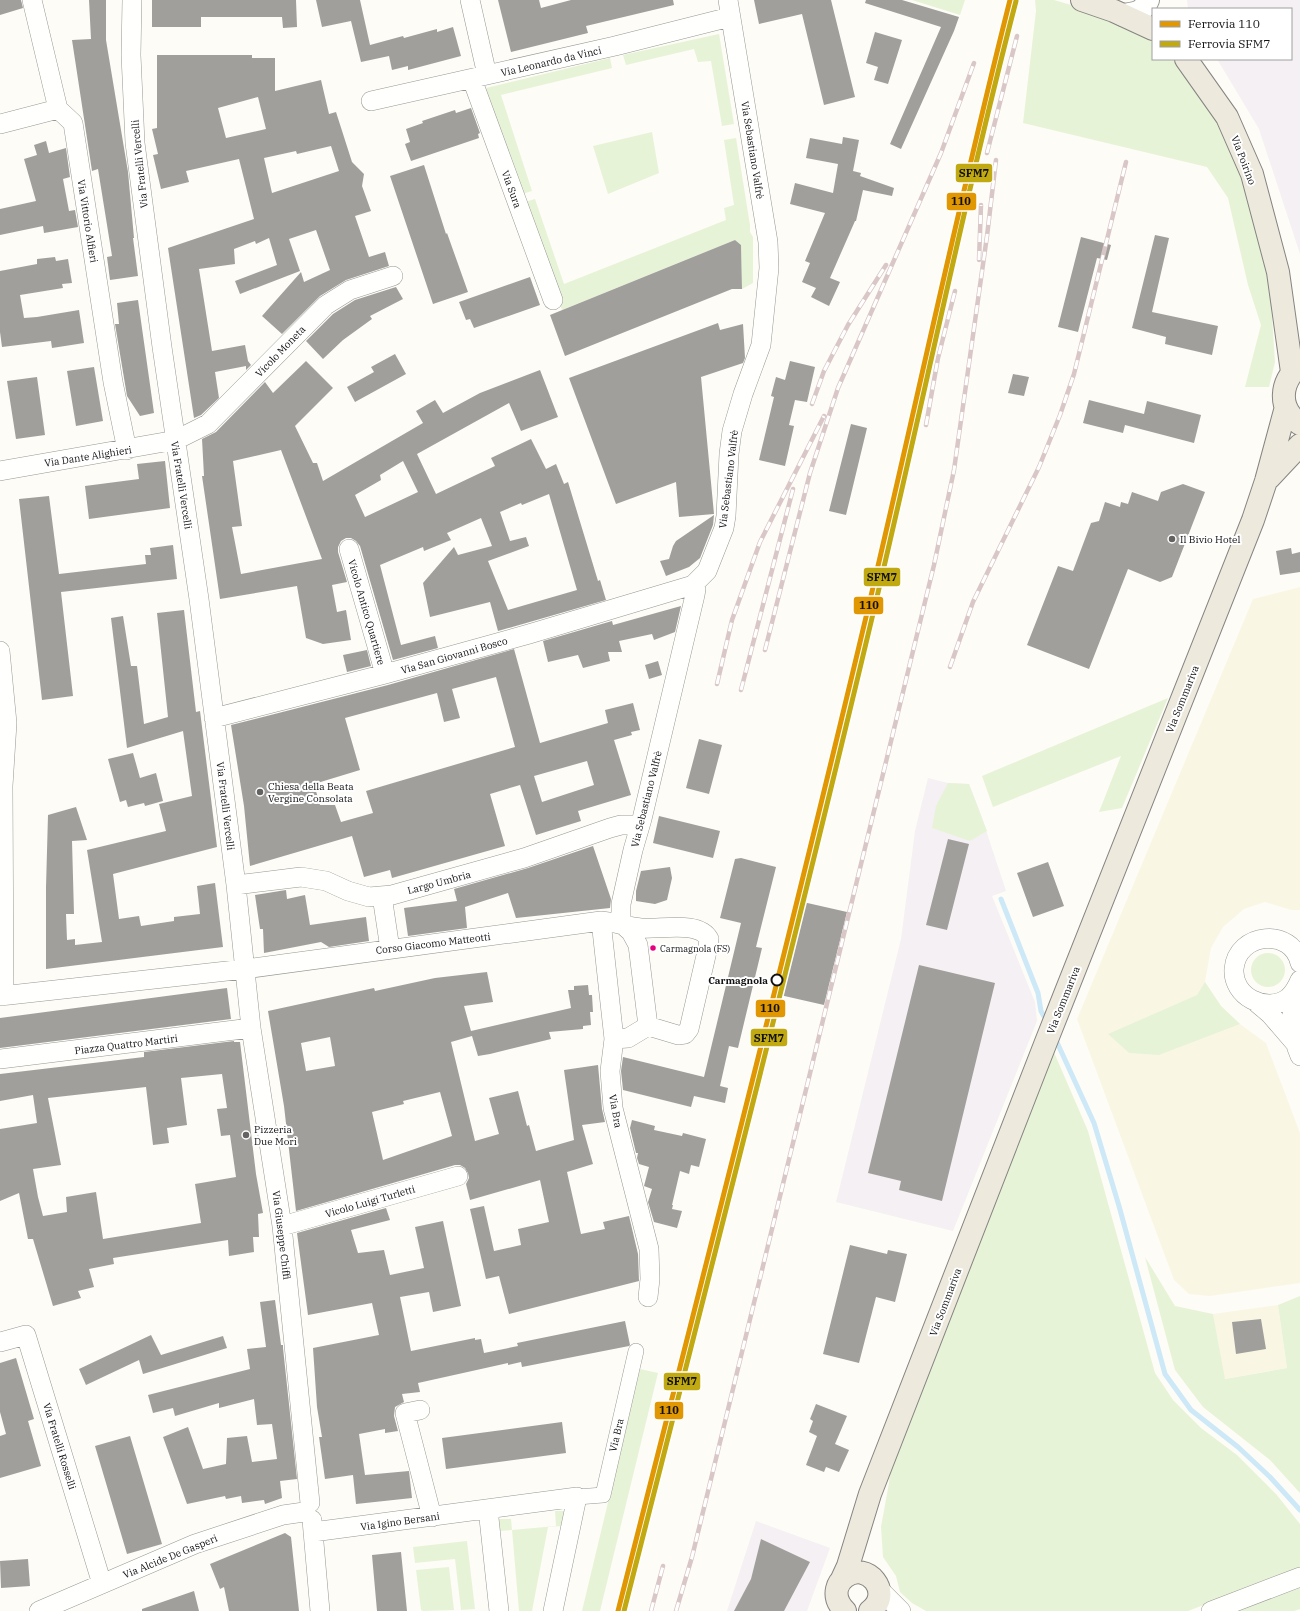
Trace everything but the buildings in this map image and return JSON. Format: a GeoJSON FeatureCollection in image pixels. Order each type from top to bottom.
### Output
{"type":"FeatureCollection","features":[{"type":"Feature","properties":{"kind":"main road"},"geometry":{"type":"LineString","coordinates":[[1082,0],[1117,9],[1152,28]]}},
{"type":"Feature","properties":{"kind":"main road","name":"Via Poirino"},"geometry":{"type":"LineString","coordinates":[[1187,60],[1227,117],[1252,174],[1278,272],[1296,369],[1287,380],[1284,389],[1286,407]]}},
{"type":"Feature","properties":{"kind":"main road","name":"Via Poirino"},"geometry":{"type":"LineString","coordinates":[[1278,272],[1300,311]]}},
{"type":"Feature","properties":{"kind":"main road"},"geometry":{"type":"LineString","coordinates":[[1286,407],[1291,416],[1300,424]]}},
{"type":"Feature","properties":{"kind":"main road","name":"Via Sommariva"},"geometry":{"type":"LineString","coordinates":[[837,1600],[870,1494],[1054,1021],[1247,534],[1266,481],[1286,407]]}},
{"type":"Feature","properties":{"kind":"main road","name":"Via Sommariva"},"geometry":{"type":"LineString","coordinates":[[1266,481],[1300,445]]}},
{"type":"Feature","properties":{"kind":"main road","name":"Via Sommariva"},"geometry":{"type":"LineString","coordinates":[[862,1520],[865,1547],[875,1583],[878,1603],[870,1611]]}},
{"type":"Feature","properties":{"kind":"main road","name":"Via Sommariva"},"geometry":{"type":"LineString","coordinates":[[837,1600],[849,1574],[856,1572],[864,1573],[875,1583]]}},
{"type":"Feature","properties":{"kind":"street"},"geometry":{"type":"LineString","coordinates":[[0,124],[58,108],[32,0]]}},
{"type":"Feature","properties":{"kind":"street","name":"Via Fratelli Vercelli"},"geometry":{"type":"LineString","coordinates":[[132,0],[131,55],[135,142],[195,568],[236,885],[245,969]]}},
{"type":"Feature","properties":{"kind":"street","name":"Via Sura"},"geometry":{"type":"LineString","coordinates":[[470,0],[479,77],[553,300]]}},
{"type":"Feature","properties":{"kind":"street"},"geometry":{"type":"LineString","coordinates":[[1117,9],[1138,13],[1146,7],[1148,0]]}},
{"type":"Feature","properties":{"kind":"street","name":"Via Leonardo da Vinci"},"geometry":{"type":"LineString","coordinates":[[371,101],[615,46],[729,8]]}},
{"type":"Feature","properties":{"kind":"street","name":"Via Sebastiano Valfrè"},"geometry":{"type":"LineString","coordinates":[[621,923],[621,904],[695,595],[696,589],[693,585],[707,571],[724,528],[732,431],[743,394],[761,345],[769,268],[768,242],[750,126],[729,8]]}},
{"type":"Feature","properties":{"kind":"street","name":"Via Vittorio Alfieri"},"geometry":{"type":"LineString","coordinates":[[58,108],[73,123],[113,382],[127,450]]}},
{"type":"Feature","properties":{"kind":"street","name":"Vicolo Moneta"},"geometry":{"type":"LineString","coordinates":[[176,440],[208,424],[326,305],[350,290],[393,276]]}},
{"type":"Feature","properties":{"kind":"street","name":"Via Dante Alighieri"},"geometry":{"type":"LineString","coordinates":[[0,471],[127,450],[176,440]]}},
{"type":"Feature","properties":{"kind":"street","name":"Vicolo Antico Quartiere"},"geometry":{"type":"LineString","coordinates":[[349,550],[386,674]]}},
{"type":"Feature","properties":{"kind":"street","name":"Via San Giovanni Bosco"},"geometry":{"type":"LineString","coordinates":[[214,718],[386,674],[529,634],[693,585]]}},
{"type":"Feature","properties":{"kind":"street"},"geometry":{"type":"LineString","coordinates":[[0,651],[7,723],[1,786],[2,996],[245,969]]}},
{"type":"Feature","properties":{"kind":"street","name":"Largo Umbria"},"geometry":{"type":"LineString","coordinates":[[236,885],[301,877],[326,881],[348,891],[369,897],[392,895],[524,858],[610,828],[626,825],[639,826]]}},
{"type":"Feature","properties":{"kind":"street"},"geometry":{"type":"LineString","coordinates":[[382,896],[390,949]]}},
{"type":"Feature","properties":{"kind":"street","name":"Corso Giacomo Matteotti"},"geometry":{"type":"LineString","coordinates":[[245,969],[601,921],[621,923],[643,928],[688,928],[703,932],[709,939],[690,1029],[685,1034],[678,1035],[648,1026]]}},
{"type":"Feature","properties":{"kind":"street","name":"Via Bra"},"geometry":{"type":"LineString","coordinates":[[601,921],[614,1039],[610,1071],[613,1108],[649,1249],[650,1279],[648,1297]]}},
{"type":"Feature","properties":{"kind":"street"},"geometry":{"type":"LineString","coordinates":[[614,1039],[628,1038],[648,1026],[638,945],[631,932],[621,923]]}},
{"type":"Feature","properties":{"kind":"street"},"geometry":{"type":"LineString","coordinates":[[1298,1050],[1270,1014],[1257,1003],[1248,998],[1240,990],[1234,969],[1237,958],[1243,948],[1252,941],[1263,938],[1274,938],[1292,944],[1300,963]]}},
{"type":"Feature","properties":{"kind":"street","name":"Via Giuseppe Chiffi"},"geometry":{"type":"LineString","coordinates":[[245,969],[252,1028],[282,1226],[320,1611]]}},
{"type":"Feature","properties":{"kind":"street"},"geometry":{"type":"LineString","coordinates":[[1257,1003],[1268,1005],[1278,1003],[1288,998],[1298,985]]}},
{"type":"Feature","properties":{"kind":"street"},"geometry":{"type":"LineString","coordinates":[[1298,985],[1291,1011],[1298,1050]]}},
{"type":"Feature","properties":{"kind":"street","name":"Piazza Quattro Martiri"},"geometry":{"type":"LineString","coordinates":[[0,1059],[252,1028]]}},
{"type":"Feature","properties":{"kind":"street","name":"Vicolo Luigi Turletti"},"geometry":{"type":"LineString","coordinates":[[282,1226],[458,1176]]}},
{"type":"Feature","properties":{"kind":"street","name":"Via Fratelli Rosselli"},"geometry":{"type":"LineString","coordinates":[[0,1342],[26,1335],[102,1584]]}},
{"type":"Feature","properties":{"kind":"street","name":"Via Bra"},"geometry":{"type":"LineString","coordinates":[[577,1497],[602,1495],[636,1350]]}},
{"type":"Feature","properties":{"kind":"street"},"geometry":{"type":"LineString","coordinates":[[420,1410],[405,1413],[432,1516]]}},
{"type":"Feature","properties":{"kind":"street"},"geometry":{"type":"LineString","coordinates":[[553,1611],[577,1497]]}},
{"type":"Feature","properties":{"kind":"street","name":"Via Igino Bersani"},"geometry":{"type":"LineString","coordinates":[[310,1517],[432,1516],[577,1497]]}},
{"type":"Feature","properties":{"kind":"street"},"geometry":{"type":"LineString","coordinates":[[488,1509],[499,1611]]}},
{"type":"Feature","properties":{"kind":"street","name":"Via Alcide De Gasperi"},"geometry":{"type":"LineString","coordinates":[[39,1611],[195,1544],[283,1515],[310,1517]]}},
{"type":"Feature","properties":{"kind":"street"},"geometry":{"type":"LineString","coordinates":[[1211,1611],[1300,1577]]}},
{"type":"Feature","properties":{"kind":"street"},"geometry":{"type":"LineString","coordinates":[[875,1583],[900,1611]]}},
{"type":"Feature","properties":{"kind":"shaded area"},"geometry":{"type":"Polygon","coordinates":[[[1187,0],[1300,0],[1300,254],[1259,129],[1218,60],[1292,60],[1292,8],[1188,8],[1187,0]]]}},
{"type":"Feature","properties":{"kind":"shaded area"},"geometry":{"type":"Polygon","coordinates":[[[1300,587],[1300,910],[1291,910],[1265,902],[1244,909],[1223,927],[1211,948],[1205,982],[1221,1006],[1240,1024],[1266,1043],[1300,1133],[1300,1283],[1210,1296],[1189,1294],[1174,1280],[1077,1019],[1253,599],[1300,587]]]}},
{"type":"Feature","properties":{"kind":"shaded area"},"geometry":{"type":"Polygon","coordinates":[[[928,778],[948,783],[969,784],[981,815],[1006,891],[992,896],[1035,1002],[1037,1021],[953,1231],[836,1202],[901,939],[915,831],[928,778]]]}},
{"type":"Feature","properties":{"kind":"shaded area"},"geometry":{"type":"Polygon","coordinates":[[[1278,1305],[1287,1368],[1224,1379],[1213,1314],[1278,1305]]]}},
{"type":"Feature","properties":{"kind":"shaded area"},"geometry":{"type":"Polygon","coordinates":[[[756,1521],[830,1548],[807,1611],[727,1611],[756,1521]]]}},
{"type":"Feature","properties":{"kind":"green space"},"geometry":{"type":"Polygon","coordinates":[[[912,0],[965,0],[960,15],[912,0]]]}},
{"type":"Feature","properties":{"kind":"green space"},"geometry":{"type":"Polygon","coordinates":[[[1035,0],[1054,0],[1099,13],[1152,39],[1152,60],[1178,60],[1192,72],[1248,178],[1269,271],[1275,362],[1269,387],[1245,387],[1261,325],[1248,285],[1228,198],[1207,167],[1023,123],[1036,11],[1035,0]]]}},
{"type":"Feature","properties":{"kind":"green space"},"geometry":{"type":"Polygon","coordinates":[[[719,34],[734,124],[722,126],[711,61],[698,62],[694,49],[626,65],[623,55],[719,34]]]}},
{"type":"Feature","properties":{"kind":"green space"},"geometry":{"type":"Polygon","coordinates":[[[610,58],[612,68],[501,95],[532,191],[522,194],[486,88],[610,58]]]}},
{"type":"Feature","properties":{"kind":"green space"},"geometry":{"type":"Polygon","coordinates":[[[652,132],[659,173],[608,194],[593,146],[652,132]]]}},
{"type":"Feature","properties":{"kind":"green space"},"geometry":{"type":"Polygon","coordinates":[[[736,138],[750,232],[753,237],[753,283],[742,289],[741,245],[735,240],[562,310],[525,202],[535,199],[564,284],[726,220],[724,208],[734,205],[724,140],[736,138]]]}},
{"type":"Feature","properties":{"kind":"green space"},"geometry":{"type":"Polygon","coordinates":[[[1168,698],[1122,808],[1099,812],[1121,756],[993,807],[982,776],[1168,698]]]}},
{"type":"Feature","properties":{"kind":"green space"},"geometry":{"type":"Polygon","coordinates":[[[948,783],[969,784],[987,831],[970,841],[932,828],[936,806],[948,783]]]}},
{"type":"Feature","properties":{"kind":"green space"},"geometry":{"type":"Polygon","coordinates":[[[1271,953],[1278,955],[1283,960],[1285,970],[1283,980],[1278,985],[1265,987],[1258,985],[1253,980],[1251,967],[1253,960],[1258,955],[1271,953]]]}},
{"type":"Feature","properties":{"kind":"green space"},"geometry":{"type":"Polygon","coordinates":[[[1205,982],[1221,1006],[1240,1024],[1159,1055],[1129,1053],[1108,1034],[1197,995],[1205,982]]]}},
{"type":"Feature","properties":{"kind":"green space"},"geometry":{"type":"Polygon","coordinates":[[[1053,1050],[1088,1131],[1155,1373],[1173,1400],[1201,1428],[1237,1455],[1276,1494],[1300,1524],[1300,1568],[1188,1611],[926,1611],[912,1603],[900,1592],[896,1576],[883,1557],[881,1527],[889,1483],[892,1453],[1053,1050]]]}},
{"type":"Feature","properties":{"kind":"green space"},"geometry":{"type":"Polygon","coordinates":[[[1145,1257],[1175,1306],[1213,1314],[1225,1379],[1287,1368],[1278,1305],[1300,1296],[1300,1493],[1270,1460],[1203,1407],[1175,1370],[1145,1257]]]}},
{"type":"Feature","properties":{"kind":"green space"},"geometry":{"type":"Polygon","coordinates":[[[640,1369],[658,1373],[600,1611],[582,1611],[640,1369]]]}},
{"type":"Feature","properties":{"kind":"green space"},"geometry":{"type":"Polygon","coordinates":[[[555,1511],[564,1511],[562,1526],[548,1527],[532,1611],[519,1611],[512,1530],[556,1526],[555,1511]]]}},
{"type":"Feature","properties":{"kind":"green space"},"geometry":{"type":"Polygon","coordinates":[[[499,1519],[511,1519],[512,1530],[499,1531],[499,1519]]]}},
{"type":"Feature","properties":{"kind":"green space"},"geometry":{"type":"Polygon","coordinates":[[[467,1541],[475,1609],[461,1610],[455,1559],[415,1563],[413,1547],[467,1541]]]}},
{"type":"Feature","properties":{"kind":"green space"},"geometry":{"type":"Polygon","coordinates":[[[449,1567],[454,1610],[421,1610],[416,1570],[449,1567]]]}},
{"type":"Feature","properties":{"kind":"green space"},"geometry":{"type":"Polygon","coordinates":[[[1300,1588],[1300,1609],[1294,1611],[1237,1611],[1300,1588]]]}},
{"type":"Feature","properties":{"kind":"waterway"},"geometry":{"type":"LineString","coordinates":[[1001,899],[1038,993],[1041,1011],[1047,1022]]}},
{"type":"Feature","properties":{"kind":"waterway"},"geometry":{"type":"LineString","coordinates":[[1055,1038],[1094,1123],[1119,1206],[1165,1374],[1191,1410],[1238,1447],[1270,1477],[1300,1510]]}},
{"type":"Feature","properties":{"kind":"railway"},"geometry":{"type":"LineString","coordinates":[[987,153],[1017,36]]}},
{"type":"Feature","properties":{"kind":"railway"},"geometry":{"type":"LineString","coordinates":[[765,650],[810,473],[838,388],[941,153],[974,63]]}},
{"type":"Feature","properties":{"kind":"railway"},"geometry":{"type":"LineString","coordinates":[[676,1611],[692,1557],[934,565],[954,470],[987,236],[996,160]]}},
{"type":"Feature","properties":{"kind":"railway"},"geometry":{"type":"LineString","coordinates":[[950,667],[973,602],[1039,467],[1060,415],[1074,374],[1126,162]]}},
{"type":"Feature","properties":{"kind":"railway"},"geometry":{"type":"LineString","coordinates":[[979,260],[981,205]]}},
{"type":"Feature","properties":{"kind":"railway"},"geometry":{"type":"LineString","coordinates":[[812,404],[824,371],[848,325],[886,265]]}},
{"type":"Feature","properties":{"kind":"railway"},"geometry":{"type":"LineString","coordinates":[[926,425],[938,358],[955,291]]}},
{"type":"Feature","properties":{"kind":"railway"},"geometry":{"type":"LineString","coordinates":[[717,684],[732,620],[760,542],[824,416]]}},
{"type":"Feature","properties":{"kind":"railway"},"geometry":{"type":"LineString","coordinates":[[741,690],[793,489]]}},
{"type":"Feature","properties":{"kind":"railway"},"geometry":{"type":"LineString","coordinates":[[651,1611],[663,1566]]}},
{"type":"Feature","properties":{"kind":"rail line","name":"110"},"geometry":{"type":"LineString","coordinates":[[618,1611],[806,866],[884,540],[972,154],[1010,0]]}},
{"type":"Feature","properties":{"kind":"rail line","name":"SFM7"},"geometry":{"type":"LineString","coordinates":[[624,1611],[812,867],[890,541],[978,155],[1016,1]]}},
{"type":"Feature","properties":{"kind":"place","name":"Il Bivio Hotel"},"geometry":{"type":"Point","coordinates":[1172,539]}},
{"type":"Feature","properties":{"kind":"place","name":"Chiesa della Beata Vergine Consolata"},"geometry":{"type":"Point","coordinates":[260,792]}},
{"type":"Feature","properties":{"kind":"place","name":"Carmagnola (FS)"},"geometry":{"type":"Point","coordinates":[653,948]}},
{"type":"Feature","properties":{"kind":"place","name":"Carmagnola"},"geometry":{"type":"Point","coordinates":[777,980]}},
{"type":"Feature","properties":{"kind":"place","name":"Pizzeria Due Mori"},"geometry":{"type":"Point","coordinates":[246,1135]}}]}
